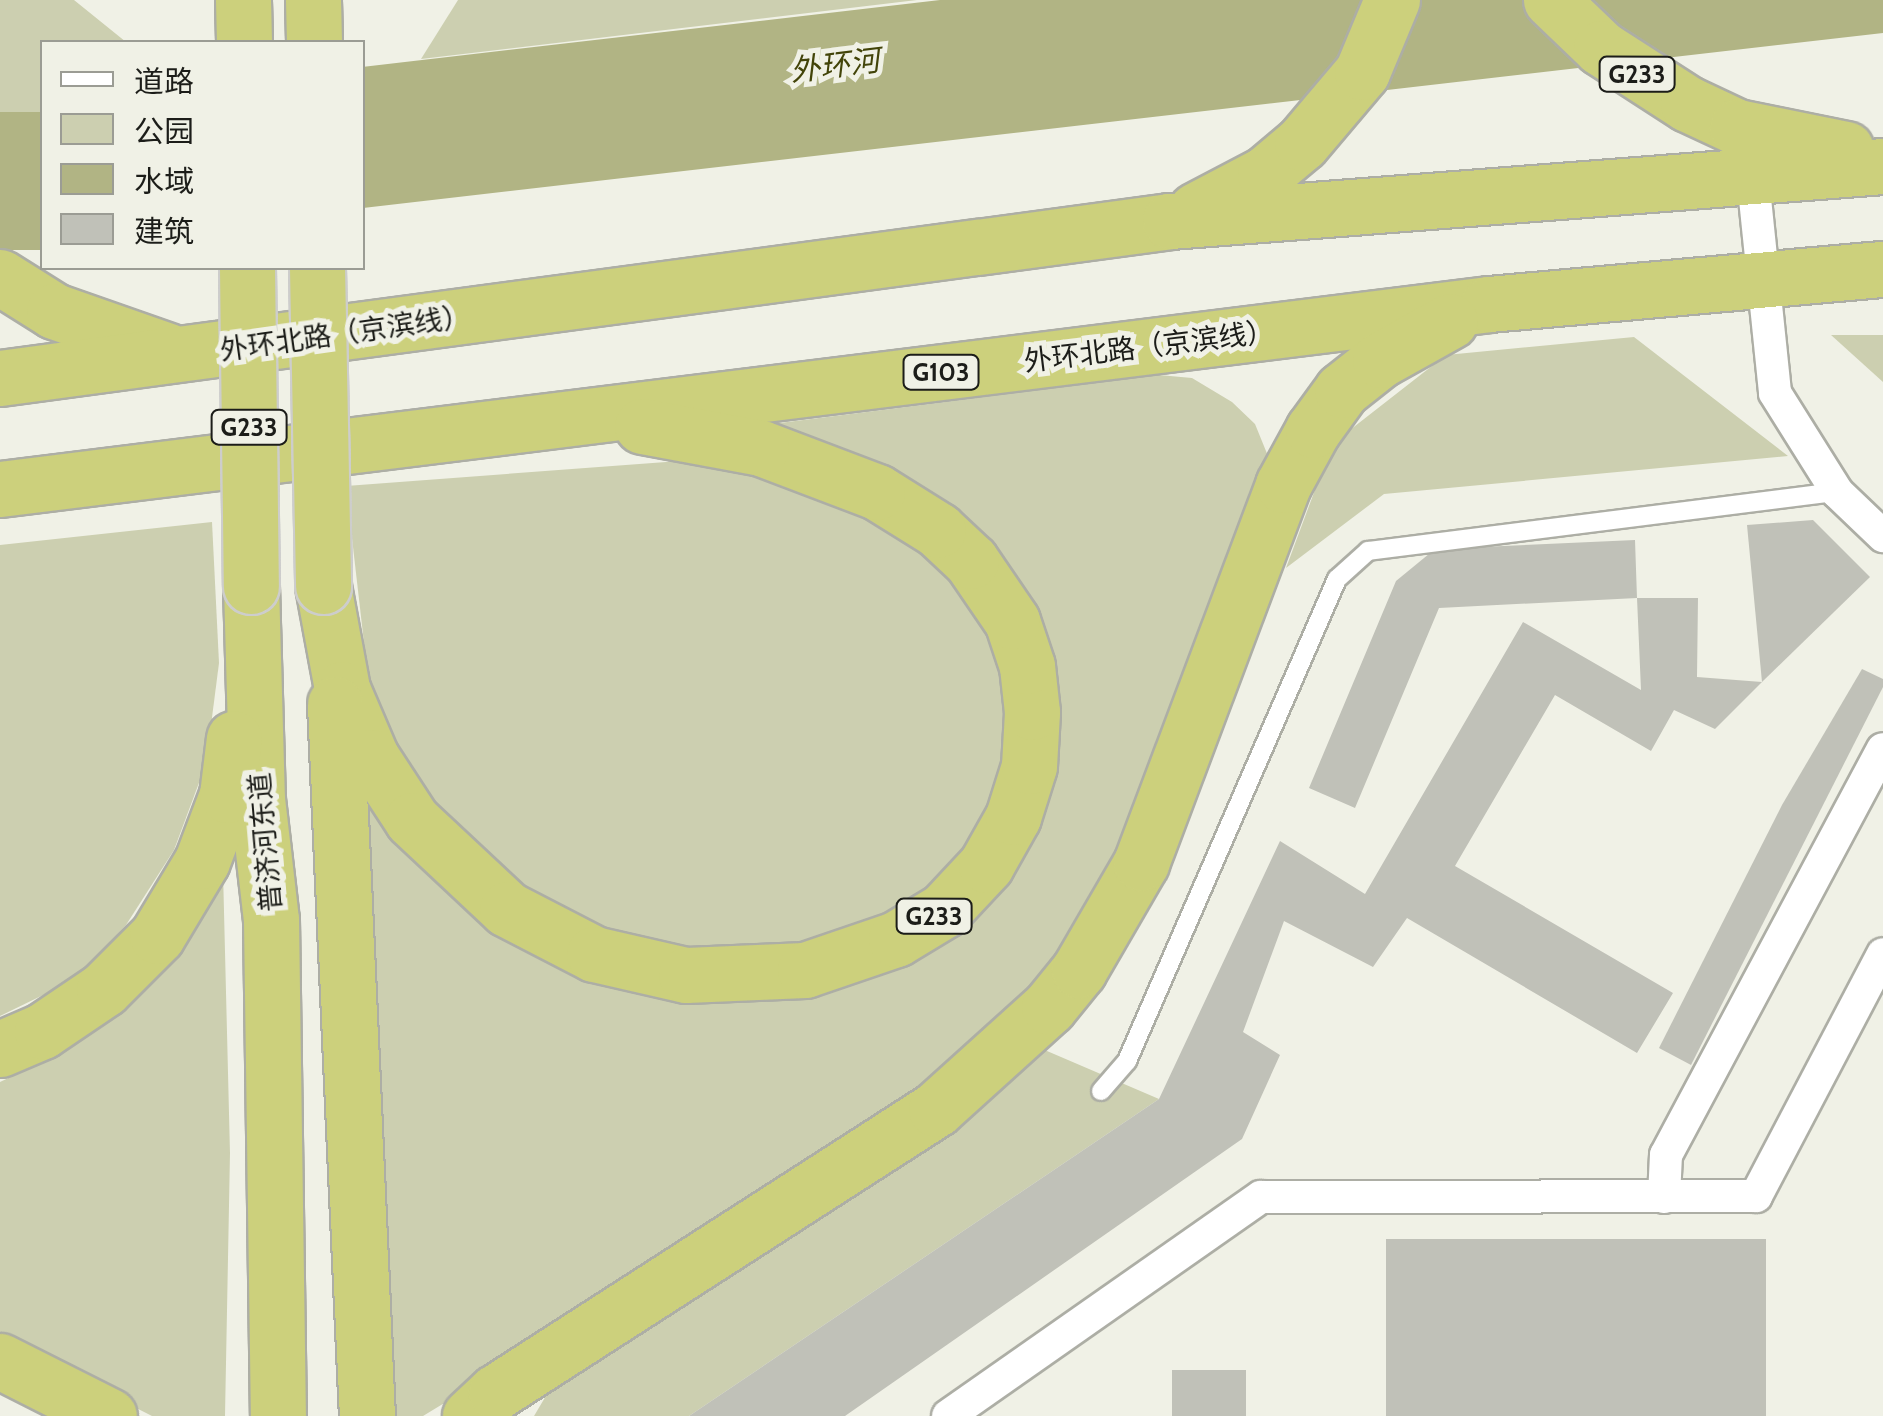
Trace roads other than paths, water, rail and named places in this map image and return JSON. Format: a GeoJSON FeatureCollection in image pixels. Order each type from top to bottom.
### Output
{"type":"FeatureCollection","features":[{"type":"Feature","properties":{"kind":"highway"},"geometry":{"type":"LineString","coordinates":[[1170,221],[1265,174],[1340,102],[1362,72],[1392,0]]}},
{"type":"Feature","properties":{"kind":"highway","name":"G233"},"geometry":{"type":"LineString","coordinates":[[1551,0],[1649,82],[1747,151],[1883,156]]}},
{"type":"Feature","properties":{"kind":"highway","name":"外环北路（京滨线）"},"geometry":{"type":"LineString","coordinates":[[0,378],[1170,221],[1747,151],[1883,166]]}},
{"type":"Feature","properties":{"kind":"highway","name":"外环北路（京滨线）"},"geometry":{"type":"LineString","coordinates":[[0,488],[1488,304],[1761,276],[1883,269]]}},
{"type":"Feature","properties":{"kind":"highway","name":"普济河东道"},"geometry":{"type":"LineString","coordinates":[[247,270],[252,586],[260,689],[258,799],[271,920],[278,1416]]}},
{"type":"Feature","properties":{"kind":"highway","name":"普济河东道"},"geometry":{"type":"LineString","coordinates":[[318,270],[322,586],[318,1128],[332,1416]]}},
{"type":"Feature","properties":{"kind":"highway"},"geometry":{"type":"LineString","coordinates":[[0,277],[54,311],[180,355]]}},
{"type":"Feature","properties":{"kind":"highway"},"geometry":{"type":"LineString","coordinates":[[470,1416],[496,1392],[936,1108],[1049,1007],[1105,929],[1141,863],[1283,484],[1313,430],[1342,390],[1380,360],[1488,304]]}},
{"type":"Feature","properties":{"kind":"highway","name":"G233"},"geometry":{"type":"LineString","coordinates":[[322,586],[348,706],[389,785],[472,880],[556,936],[594,954],[686,975],[764,976],[851,958],[944,910],[986,865],[1014,818],[1029,766],[1027,666],[1012,621],[971,561],[912,512],[800,460],[716,438],[570,417]]}},
{"type":"Feature","properties":{"kind":"highway","name":"G233"},"geometry":{"type":"LineString","coordinates":[[0,1049],[42,1031],[104,989],[158,936],[202,861],[227,795],[252,586]]}},
{"type":"Feature","properties":{"kind":"highway"},"geometry":{"type":"LineString","coordinates":[[322,586],[338,730],[367,1416]]}},
{"type":"Feature","properties":{"kind":"highway"},"geometry":{"type":"LineString","coordinates":[[240,1416],[249,1224],[247,866],[258,799]]}},
{"type":"Feature","properties":{"kind":"highway"},"geometry":{"type":"LineString","coordinates":[[0,1362],[109,1416]]}},
{"type":"Feature","properties":{"kind":"street"},"geometry":{"type":"LineString","coordinates":[[1747,151],[1775,394],[1837,492],[1883,536]]}},
{"type":"Feature","properties":{"kind":"street"},"geometry":{"type":"LineString","coordinates":[[1664,1197],[1666,1155],[1883,749]]}},
{"type":"Feature","properties":{"kind":"street"},"geometry":{"type":"LineString","coordinates":[[948,1416],[1261,1196],[1756,1196],[1883,954]]}},
{"type":"Feature","properties":{"kind":"lane"},"geometry":{"type":"LineString","coordinates":[[1100,1091],[1127,1061],[1337,579],[1368,551],[1837,492]]}},
{"type":"Feature","properties":{"kind":"water","name":"外环河"},"geometry":{"type":"Polygon","coordinates":[[[940,0],[1883,0],[1883,33],[365,208],[365,67],[940,0]]]}},
{"type":"Feature","properties":{"kind":"water"},"geometry":{"type":"Polygon","coordinates":[[[0,112],[40,112],[40,250],[0,250],[0,112]]]}}]}
